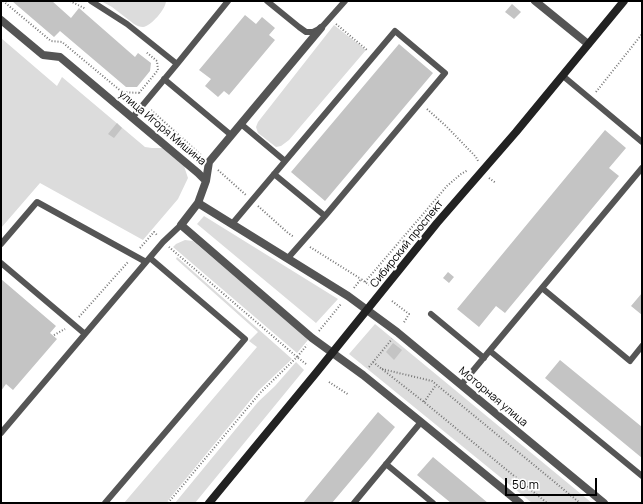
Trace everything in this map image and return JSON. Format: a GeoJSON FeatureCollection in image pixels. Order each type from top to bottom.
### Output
{"type":"FeatureCollection","features":[{"type":"Feature","properties":{"kind":"main road","name":"Сибирский проспект"},"geometry":{"type":"LineString","coordinates":[[209,503],[437,223],[516,132],[624,1]]}},
{"type":"Feature","properties":{"kind":"street"},"geometry":{"type":"LineString","coordinates":[[534,1],[588,44]]}},
{"type":"Feature","properties":{"kind":"street","name":"улица Игоря Мишина"},"geometry":{"type":"LineString","coordinates":[[1,20],[43,55],[60,57],[206,181],[198,203],[180,225]]}},
{"type":"Feature","properties":{"kind":"street"},"geometry":{"type":"LineString","coordinates":[[206,181],[209,162],[322,28]]}},
{"type":"Feature","properties":{"kind":"street"},"geometry":{"type":"LineString","coordinates":[[198,203],[288,258],[348,296],[367,310]]}},
{"type":"Feature","properties":{"kind":"street"},"geometry":{"type":"LineString","coordinates":[[180,225],[312,338],[363,375],[520,503]]}},
{"type":"Feature","properties":{"kind":"street","name":"Моторная улица"},"geometry":{"type":"LineString","coordinates":[[367,310],[397,332],[604,503]]}},
{"type":"Feature","properties":{"kind":"lane"},"geometry":{"type":"LineString","coordinates":[[91,1],[127,24],[177,64]]}},
{"type":"Feature","properties":{"kind":"lane"},"geometry":{"type":"LineString","coordinates":[[132,118],[228,1]]}},
{"type":"Feature","properties":{"kind":"lane"},"geometry":{"type":"LineString","coordinates":[[267,1],[306,32],[313,32],[322,28],[345,1]]}},
{"type":"Feature","properties":{"kind":"lane"},"geometry":{"type":"LineString","coordinates":[[232,224],[395,31],[445,73],[288,258]]}},
{"type":"Feature","properties":{"kind":"lane"},"geometry":{"type":"LineString","coordinates":[[563,76],[642,142]]}},
{"type":"Feature","properties":{"kind":"lane"},"geometry":{"type":"LineString","coordinates":[[164,80],[231,135]]}},
{"type":"Feature","properties":{"kind":"lane"},"geometry":{"type":"LineString","coordinates":[[241,124],[285,161]]}},
{"type":"Feature","properties":{"kind":"lane"},"geometry":{"type":"LineString","coordinates":[[461,385],[642,168]]}},
{"type":"Feature","properties":{"kind":"lane"},"geometry":{"type":"LineString","coordinates":[[274,174],[324,216]]}},
{"type":"Feature","properties":{"kind":"lane"},"geometry":{"type":"LineString","coordinates":[[1,244],[37,202],[148,260],[245,338],[105,503]]}},
{"type":"Feature","properties":{"kind":"lane"},"geometry":{"type":"LineString","coordinates":[[1,433],[168,236],[180,225]]}},
{"type":"Feature","properties":{"kind":"lane"},"geometry":{"type":"LineString","coordinates":[[1,263],[85,334]]}},
{"type":"Feature","properties":{"kind":"lane"},"geometry":{"type":"LineString","coordinates":[[542,288],[630,361],[642,346]]}},
{"type":"Feature","properties":{"kind":"lane"},"geometry":{"type":"LineString","coordinates":[[431,314],[484,358]]}},
{"type":"Feature","properties":{"kind":"lane"},"geometry":{"type":"LineString","coordinates":[[490,351],[642,476]]}},
{"type":"Feature","properties":{"kind":"lane"},"geometry":{"type":"LineString","coordinates":[[354,503],[421,422]]}},
{"type":"Feature","properties":{"kind":"lane"},"geometry":{"type":"LineString","coordinates":[[386,464],[433,503]]}},
{"type":"Feature","properties":{"kind":"path"},"geometry":{"type":"LineString","coordinates":[[70,1],[86,9]]}},
{"type":"Feature","properties":{"kind":"path"},"geometry":{"type":"LineString","coordinates":[[330,19],[374,55]]}},
{"type":"Feature","properties":{"kind":"path"},"geometry":{"type":"LineString","coordinates":[[590,99],[642,34]]}},
{"type":"Feature","properties":{"kind":"path"},"geometry":{"type":"LineString","coordinates":[[145,52],[157,61],[158,70],[139,93],[144,104],[288,233],[362,279],[369,285]]}},
{"type":"Feature","properties":{"kind":"path"},"geometry":{"type":"LineString","coordinates":[[420,103],[446,126],[476,157]]}},
{"type":"Feature","properties":{"kind":"path"},"geometry":{"type":"LineString","coordinates":[[365,282],[447,186],[461,174],[473,167]]}},
{"type":"Feature","properties":{"kind":"path"},"geometry":{"type":"LineString","coordinates":[[352,291],[362,279]]}},
{"type":"Feature","properties":{"kind":"path"},"geometry":{"type":"LineString","coordinates":[[316,333],[343,301]]}},
{"type":"Feature","properties":{"kind":"path"},"geometry":{"type":"LineString","coordinates":[[392,301],[409,314],[402,324]]}},
{"type":"Feature","properties":{"kind":"path"},"geometry":{"type":"LineString","coordinates":[[367,369],[392,338]]}},
{"type":"Feature","properties":{"kind":"path"},"geometry":{"type":"LineString","coordinates":[[168,503],[260,393],[297,357],[308,344]]}},
{"type":"Feature","properties":{"kind":"path"},"geometry":{"type":"LineString","coordinates":[[297,357],[306,364]]}},
{"type":"Feature","properties":{"kind":"path"},"geometry":{"type":"LineString","coordinates":[[373,362],[547,503]]}},
{"type":"Feature","properties":{"kind":"path"},"geometry":{"type":"LineString","coordinates":[[382,368],[432,381],[580,503]]}},
{"type":"Feature","properties":{"kind":"path"},"geometry":{"type":"LineString","coordinates":[[329,382],[349,395]]}},
{"type":"Feature","properties":{"kind":"path"},"geometry":{"type":"LineString","coordinates":[[424,402],[436,384]]}},
{"type":"Feature","properties":{"kind":"shaded area"},"geometry":{"type":"Polygon","coordinates":[[[101,1],[166,1],[164,8],[158,17],[150,24],[143,27],[135,25],[112,7],[101,1]]]}},
{"type":"Feature","properties":{"kind":"shaded area"},"geometry":{"type":"Polygon","coordinates":[[[334,25],[366,50],[289,140],[281,146],[276,147],[258,133],[256,127],[258,122],[334,25]]]}},
{"type":"Feature","properties":{"kind":"shaded area"},"geometry":{"type":"Polygon","coordinates":[[[1,38],[57,86],[62,77],[145,147],[164,148],[183,163],[188,178],[178,199],[143,240],[40,183],[1,228],[1,38]]]}},
{"type":"Feature","properties":{"kind":"shaded area"},"geometry":{"type":"Polygon","coordinates":[[[204,216],[338,299],[316,323],[197,224],[204,216]]]}},
{"type":"Feature","properties":{"kind":"shaded area"},"geometry":{"type":"Polygon","coordinates":[[[185,240],[193,241],[305,336],[308,340],[297,353],[173,247],[185,240]]]}},
{"type":"Feature","properties":{"kind":"shaded area"},"geometry":{"type":"Polygon","coordinates":[[[177,257],[292,359],[258,391],[166,503],[124,503],[257,347],[249,341],[258,332],[176,259],[177,257]]]}},
{"type":"Feature","properties":{"kind":"shaded area"},"geometry":{"type":"Polygon","coordinates":[[[375,324],[592,503],[532,503],[349,354],[375,324]]]}},
{"type":"Feature","properties":{"kind":"shaded area"},"geometry":{"type":"Polygon","coordinates":[[[296,362],[304,370],[195,503],[175,503],[258,402],[275,386],[296,362]]]}},
{"type":"Feature","properties":{"kind":"building"},"geometry":{"type":"Polygon","coordinates":[[[12,1],[52,1],[71,18],[79,8],[135,57],[138,53],[151,63],[150,71],[137,87],[126,87],[60,31],[54,37],[12,1]]]}},
{"type":"Feature","properties":{"kind":"building"},"geometry":{"type":"Polygon","coordinates":[[[512,4],[521,12],[514,19],[505,12],[512,4]]]}},
{"type":"Feature","properties":{"kind":"building"},"geometry":{"type":"Polygon","coordinates":[[[245,15],[256,24],[262,17],[275,28],[269,35],[275,40],[229,95],[224,91],[218,97],[205,86],[211,79],[199,70],[245,15]]]}},
{"type":"Feature","properties":{"kind":"building"},"geometry":{"type":"Polygon","coordinates":[[[399,44],[433,73],[325,201],[291,172],[399,44]]]}},
{"type":"Feature","properties":{"kind":"building"},"geometry":{"type":"Polygon","coordinates":[[[117,123],[122,128],[114,138],[108,134],[117,123]]]}},
{"type":"Feature","properties":{"kind":"building"},"geometry":{"type":"Polygon","coordinates":[[[605,130],[626,148],[609,168],[619,176],[505,313],[496,306],[479,327],[457,309],[605,130]]]}},
{"type":"Feature","properties":{"kind":"building"},"geometry":{"type":"Polygon","coordinates":[[[448,272],[454,277],[449,283],[443,278],[448,272]]]}},
{"type":"Feature","properties":{"kind":"building"},"geometry":{"type":"Polygon","coordinates":[[[1,279],[56,326],[50,333],[57,339],[13,390],[6,384],[1,391],[1,279]]]}},
{"type":"Feature","properties":{"kind":"building"},"geometry":{"type":"Polygon","coordinates":[[[642,293],[642,315],[631,306],[642,293]]]}},
{"type":"Feature","properties":{"kind":"building"},"geometry":{"type":"Polygon","coordinates":[[[393,343],[402,350],[394,360],[386,352],[393,343]]]}},
{"type":"Feature","properties":{"kind":"building"},"geometry":{"type":"Polygon","coordinates":[[[560,360],[642,427],[642,458],[545,378],[560,360]]]}},
{"type":"Feature","properties":{"kind":"building"},"geometry":{"type":"Polygon","coordinates":[[[378,412],[395,427],[369,459],[332,503],[303,503],[378,412]]]}},
{"type":"Feature","properties":{"kind":"building"},"geometry":{"type":"Polygon","coordinates":[[[433,457],[488,503],[451,503],[417,475],[433,457]]]}}]}
